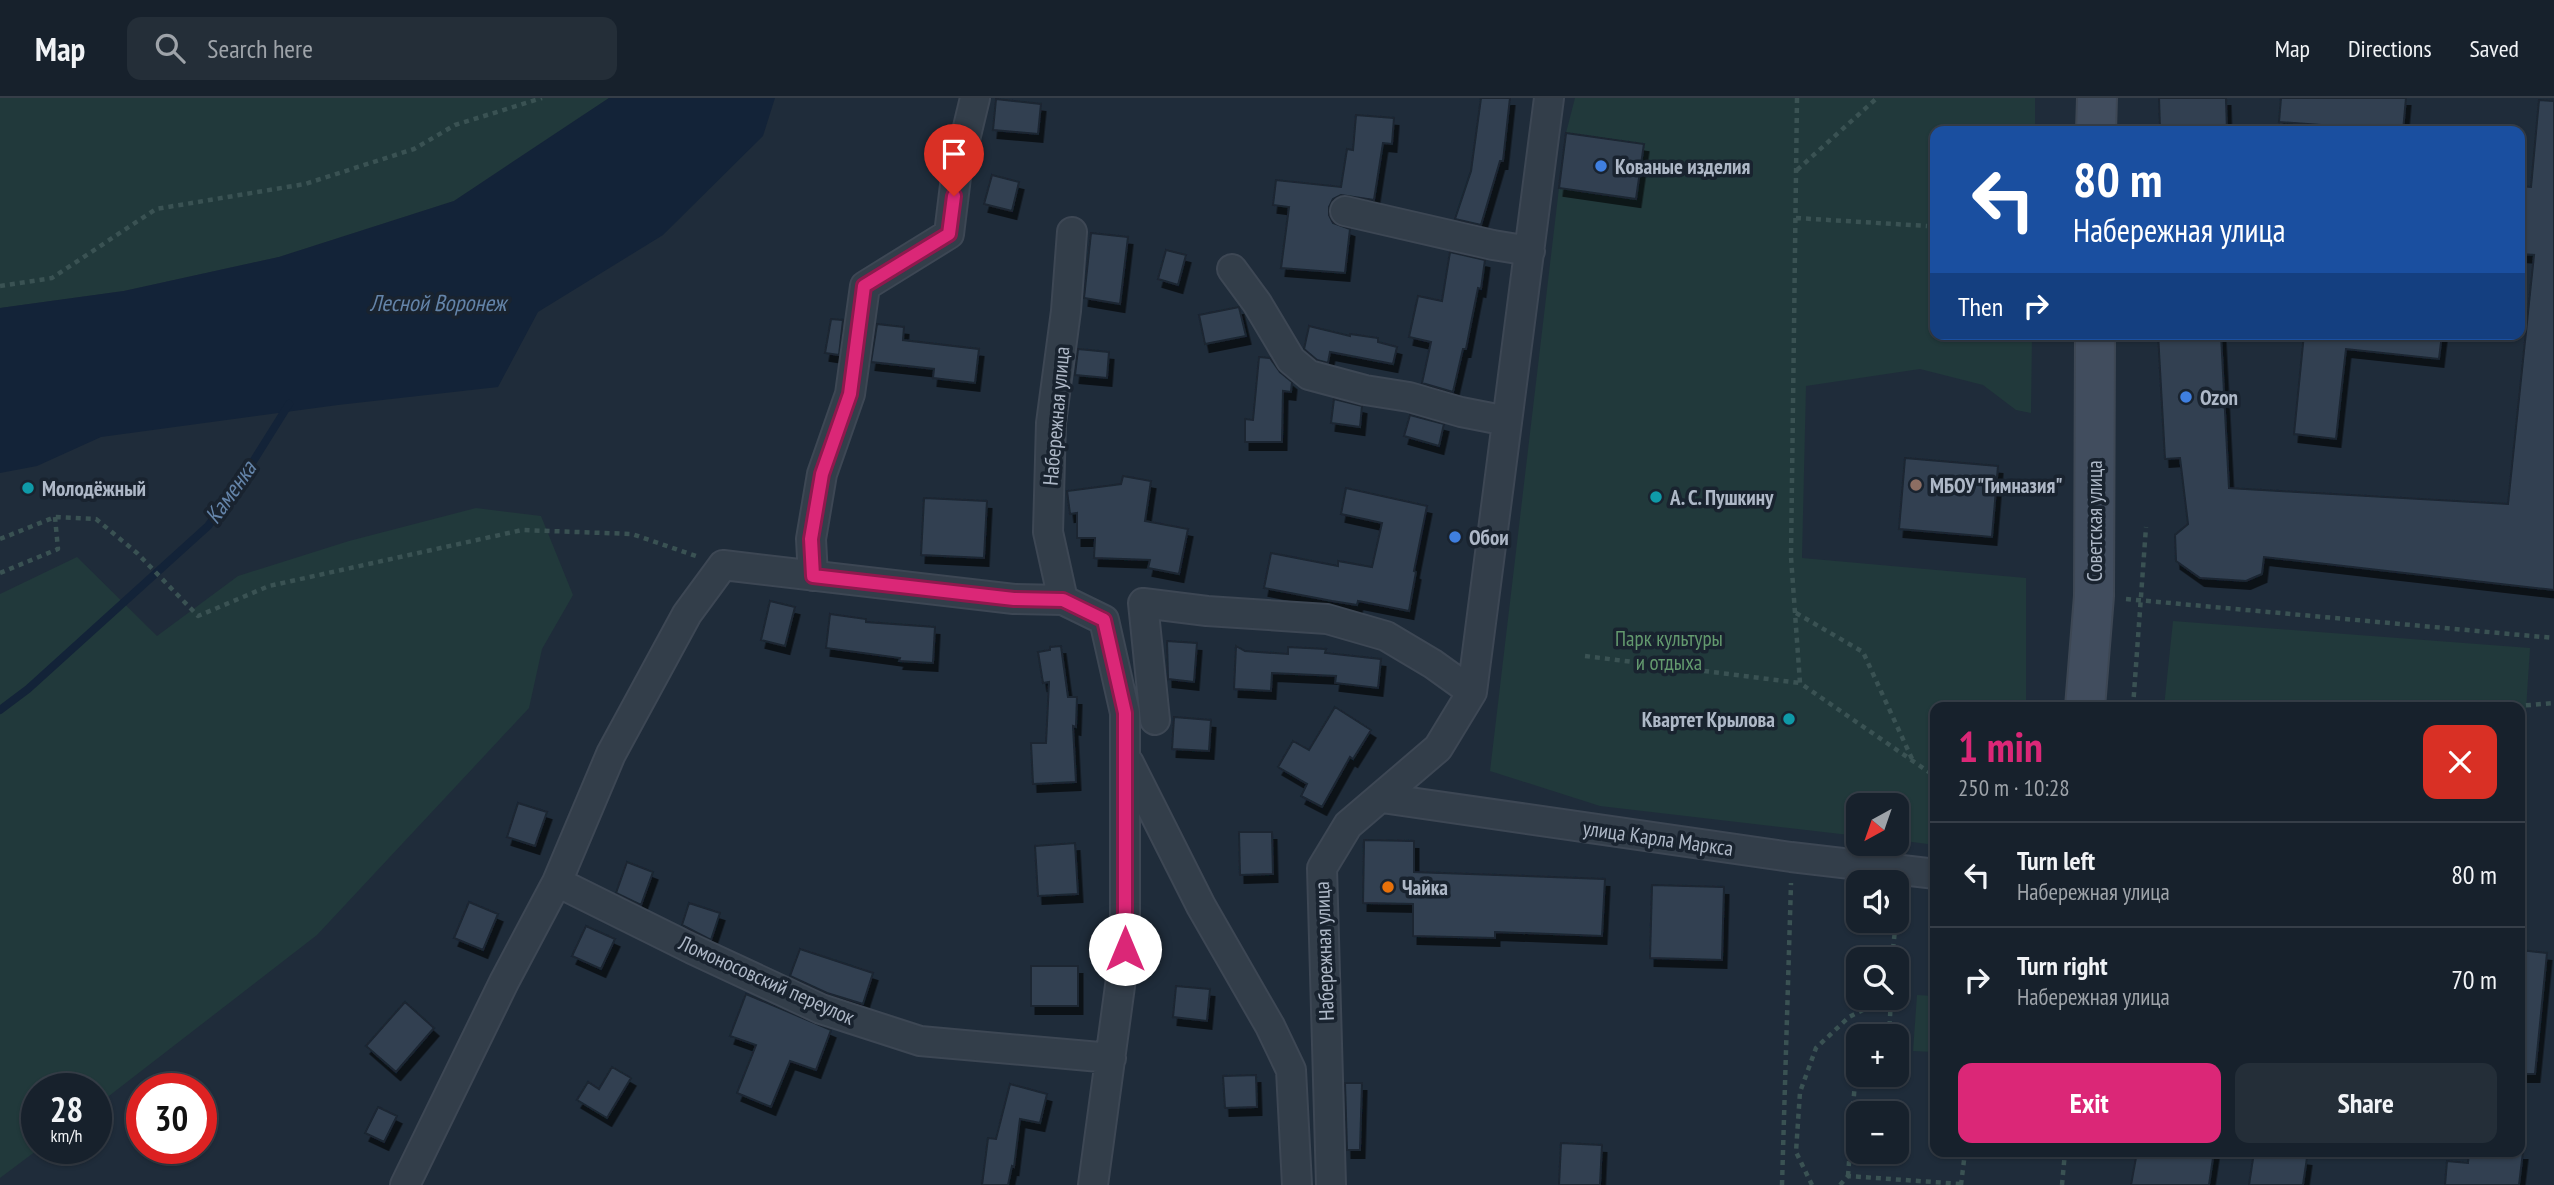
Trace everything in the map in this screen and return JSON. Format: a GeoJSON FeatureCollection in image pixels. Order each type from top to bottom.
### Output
{"type":"FeatureCollection","features":[{"type":"Feature","properties":{"kind":"main road"},"geometry":{"type":"LineString","coordinates":[[2096,126],[2097,98]]}},
{"type":"Feature","properties":{"kind":"main road","name":"Советская улица"},"geometry":{"type":"LineString","coordinates":[[2085,702],[2094,596],[2095,340]]}},
{"type":"Feature","properties":{"kind":"street"},"geometry":{"type":"LineString","coordinates":[[813,576],[811,539],[822,474],[850,394],[864,286],[949,234],[956,177],[975,98]]}},
{"type":"Feature","properties":{"kind":"street","name":"Набережная улица"},"geometry":{"type":"LineString","coordinates":[[1331,1185],[1322,868],[1348,825],[1382,799],[1438,748],[1472,692],[1549,98]]}},
{"type":"Feature","properties":{"kind":"street"},"geometry":{"type":"LineString","coordinates":[[1345,211],[1530,251]]}},
{"type":"Feature","properties":{"kind":"street","name":"Набережная улица"},"geometry":{"type":"LineString","coordinates":[[1063,600],[1048,532],[1051,423],[1066,311],[1072,232]]}},
{"type":"Feature","properties":{"kind":"street"},"geometry":{"type":"LineString","coordinates":[[1232,269],[1257,303],[1291,360],[1308,375],[1507,421]]}},
{"type":"Feature","properties":{"kind":"street"},"geometry":{"type":"LineString","coordinates":[[405,1185],[504,982],[557,882],[611,754],[687,614],[723,565],[1014,599],[1063,600],[1104,620],[1125,713],[1125,949],[1093,1185]]}},
{"type":"Feature","properties":{"kind":"street"},"geometry":{"type":"LineString","coordinates":[[1155,720],[1143,603],[1207,611],[1327,619],[1386,636],[1433,664],[1472,692]]}},
{"type":"Feature","properties":{"kind":"street"},"geometry":{"type":"LineString","coordinates":[[1126,758],[1201,906],[1270,1026],[1291,1070],[1297,1185]]}},
{"type":"Feature","properties":{"kind":"street","name":"улица Карла Маркса"},"geometry":{"type":"LineString","coordinates":[[1382,799],[1791,858],[1930,873]]}},
{"type":"Feature","properties":{"kind":"street","name":"Ломоносовский переулок"},"geometry":{"type":"LineString","coordinates":[[557,882],[821,1009],[920,1041],[1111,1058]]}},
{"type":"Feature","properties":{"kind":"path"},"geometry":{"type":"LineString","coordinates":[[0,286],[52,278],[156,209],[305,184],[414,149],[454,125],[542,98]]}},
{"type":"Feature","properties":{"kind":"path"},"geometry":{"type":"LineString","coordinates":[[1797,98],[1791,557],[1800,683]]}},
{"type":"Feature","properties":{"kind":"path"},"geometry":{"type":"LineString","coordinates":[[1796,171],[1877,98]]}},
{"type":"Feature","properties":{"kind":"path"},"geometry":{"type":"LineString","coordinates":[[1796,218],[1927,226]]}},
{"type":"Feature","properties":{"kind":"path"},"geometry":{"type":"LineString","coordinates":[[0,573],[58,549],[55,517]]}},
{"type":"Feature","properties":{"kind":"path"},"geometry":{"type":"LineString","coordinates":[[0,539],[55,517],[96,519],[137,553],[198,616],[269,586],[522,530],[632,534],[723,565]]}},
{"type":"Feature","properties":{"kind":"path"},"geometry":{"type":"LineString","coordinates":[[2133,702],[2146,527]]}},
{"type":"Feature","properties":{"kind":"path"},"geometry":{"type":"LineString","coordinates":[[2094,596],[2554,638]]}},
{"type":"Feature","properties":{"kind":"path"},"geometry":{"type":"LineString","coordinates":[[1795,612],[1863,652],[1914,762]]}},
{"type":"Feature","properties":{"kind":"path"},"geometry":{"type":"LineString","coordinates":[[1586,656],[1800,683],[1930,773]]}},
{"type":"Feature","properties":{"kind":"path"},"geometry":{"type":"LineString","coordinates":[[2525,705],[2554,703]]}},
{"type":"Feature","properties":{"kind":"path"},"geometry":{"type":"LineString","coordinates":[[1782,1185],[1791,858]]}},
{"type":"Feature","properties":{"kind":"path"},"geometry":{"type":"LineString","coordinates":[[1812,1185],[1796,1152],[1800,1092],[1816,1048],[1849,1017],[1864,1010]]}},
{"type":"Feature","properties":{"kind":"path"},"geometry":{"type":"LineString","coordinates":[[1840,1185],[1849,1176],[1855,1087]]}},
{"type":"Feature","properties":{"kind":"path"},"geometry":{"type":"LineString","coordinates":[[1849,1176],[1961,1184],[1964,1157]]}},
{"type":"Feature","properties":{"kind":"path"},"geometry":{"type":"LineString","coordinates":[[2062,1185],[2065,1157]]}},
{"type":"Feature","properties":{"kind":"green space"},"geometry":{"type":"Polygon","coordinates":[[[0,98],[609,98],[454,201],[279,257],[124,291],[0,308],[0,98]]]}},
{"type":"Feature","properties":{"kind":"green space","name":"Парк культуры и отдыха"},"geometry":{"type":"Polygon","coordinates":[[[1575,98],[2035,98],[2035,126],[1930,126],[1930,340],[2032,340],[2031,413],[2016,410],[1983,385],[1920,369],[1806,386],[1802,558],[2026,578],[2026,702],[1930,702],[1930,844],[1909,842],[1909,793],[1846,793],[1846,835],[1600,806],[1490,771],[1559,188],[1636,199],[1644,144],[1566,133],[1575,98]]]}},
{"type":"Feature","properties":{"kind":"green space"},"geometry":{"type":"Polygon","coordinates":[[[476,508],[541,516],[573,595],[542,649],[529,708],[317,935],[139,1073],[126,1073],[126,1083],[112,1094],[112,1073],[21,1073],[21,1162],[0,1178],[0,594],[77,557],[157,636],[238,576],[349,541],[476,508]]]}},
{"type":"Feature","properties":{"kind":"green space"},"geometry":{"type":"Polygon","coordinates":[[[2173,621],[2530,648],[2525,726],[2525,702],[2165,702],[2173,621]]]}},
{"type":"Feature","properties":{"kind":"green space"},"geometry":{"type":"Polygon","coordinates":[[[1917,995],[1930,996],[1930,1052],[1913,1051],[1917,995]]]}},
{"type":"Feature","properties":{"kind":"water","name":"Лесной Воронеж"},"geometry":{"type":"Polygon","coordinates":[[[609,98],[775,98],[763,136],[663,235],[538,312],[498,387],[338,405],[101,437],[37,466],[0,473],[0,308],[124,291],[279,257],[454,201],[609,98]]]}},
{"type":"Feature","properties":{"kind":"building"},"geometry":{"type":"Polygon","coordinates":[[[1481,98],[1510,98],[1503,161],[1500,161],[1481,225],[1455,219],[1471,171],[1481,98]]]}},
{"type":"Feature","properties":{"kind":"building"},"geometry":{"type":"Polygon","coordinates":[[[2159,98],[2226,98],[2227,126],[2160,126],[2159,98]]]}},
{"type":"Feature","properties":{"kind":"building"},"geometry":{"type":"Polygon","coordinates":[[[2281,98],[2406,98],[2403,126],[2334,126],[2279,122],[2281,98]]]}},
{"type":"Feature","properties":{"kind":"building"},"geometry":{"type":"Polygon","coordinates":[[[996,99],[1041,104],[1038,134],[993,130],[996,99]]]}},
{"type":"Feature","properties":{"kind":"building"},"geometry":{"type":"Polygon","coordinates":[[[2539,100],[2554,101],[2554,590],[2264,557],[2262,574],[2246,581],[2200,578],[2176,561],[2175,535],[2188,524],[2180,458],[2165,459],[2158,340],[2221,340],[2229,488],[2508,504],[2534,255],[2525,254],[2525,186],[2531,187],[2539,100]]]}},
{"type":"Feature","properties":{"kind":"building"},"geometry":{"type":"Polygon","coordinates":[[[1356,115],[1394,118],[1392,144],[1383,143],[1374,200],[1341,195],[1333,199],[1329,207],[1333,223],[1350,229],[1345,273],[1281,268],[1289,207],[1273,205],[1276,180],[1341,187],[1347,149],[1353,150],[1356,115]]]}},
{"type":"Feature","properties":{"kind":"building","name":"Кованые изделия"},"geometry":{"type":"Polygon","coordinates":[[[1566,133],[1644,144],[1636,199],[1559,188],[1566,133]]]}},
{"type":"Feature","properties":{"kind":"building"},"geometry":{"type":"Polygon","coordinates":[[[992,175],[1019,182],[1012,211],[984,204],[992,175]]]}},
{"type":"Feature","properties":{"kind":"building"},"geometry":{"type":"Polygon","coordinates":[[[1091,233],[1128,237],[1120,304],[1084,298],[1091,233]]]}},
{"type":"Feature","properties":{"kind":"building"},"geometry":{"type":"Polygon","coordinates":[[[1166,250],[1186,255],[1178,285],[1158,279],[1166,250]]]}},
{"type":"Feature","properties":{"kind":"building"},"geometry":{"type":"Polygon","coordinates":[[[1450,252],[1485,260],[1481,289],[1478,288],[1466,349],[1463,349],[1453,392],[1422,383],[1431,342],[1409,337],[1418,296],[1442,301],[1450,252]]]}},
{"type":"Feature","properties":{"kind":"building"},"geometry":{"type":"Polygon","coordinates":[[[1239,307],[1246,336],[1205,344],[1199,315],[1239,307]]]}},
{"type":"Feature","properties":{"kind":"building"},"geometry":{"type":"Polygon","coordinates":[[[831,319],[843,320],[839,355],[825,353],[831,319]]]}},
{"type":"Feature","properties":{"kind":"building"},"geometry":{"type":"Polygon","coordinates":[[[877,324],[904,327],[903,340],[979,349],[975,383],[933,378],[934,369],[871,362],[877,324]]]}},
{"type":"Feature","properties":{"kind":"building"},"geometry":{"type":"Polygon","coordinates":[[[1309,326],[1350,336],[1378,338],[1378,342],[1397,347],[1393,364],[1330,352],[1328,363],[1317,360],[1304,349],[1309,326]]]}},
{"type":"Feature","properties":{"kind":"building"},"geometry":{"type":"Polygon","coordinates":[[[2303,340],[2441,340],[2439,359],[2346,349],[2336,439],[2294,434],[2303,340]]]}},
{"type":"Feature","properties":{"kind":"building"},"geometry":{"type":"Polygon","coordinates":[[[1078,349],[1109,352],[1107,378],[1075,375],[1078,349]]]}},
{"type":"Feature","properties":{"kind":"building"},"geometry":{"type":"Polygon","coordinates":[[[1259,357],[1270,358],[1292,382],[1291,392],[1283,391],[1282,442],[1245,442],[1245,419],[1253,420],[1259,357]]]}},
{"type":"Feature","properties":{"kind":"building"},"geometry":{"type":"Polygon","coordinates":[[[1334,399],[1362,406],[1360,427],[1331,423],[1334,399]]]}},
{"type":"Feature","properties":{"kind":"building"},"geometry":{"type":"Polygon","coordinates":[[[1410,415],[1444,424],[1439,446],[1404,436],[1410,415]]]}},
{"type":"Feature","properties":{"kind":"building","name":"МБОУ \"Гимназия\""},"geometry":{"type":"Polygon","coordinates":[[[1905,458],[1998,466],[1992,537],[1899,529],[1905,458]]]}},
{"type":"Feature","properties":{"kind":"building"},"geometry":{"type":"Polygon","coordinates":[[[1123,476],[1151,481],[1145,521],[1188,529],[1179,574],[1148,568],[1150,560],[1094,558],[1095,538],[1077,538],[1077,513],[1070,514],[1067,491],[1121,484],[1123,476]]]}},
{"type":"Feature","properties":{"kind":"building"},"geometry":{"type":"Polygon","coordinates":[[[1346,488],[1427,506],[1409,611],[1358,601],[1357,605],[1264,588],[1271,553],[1338,566],[1338,561],[1372,567],[1382,523],[1341,514],[1346,488]]]}},
{"type":"Feature","properties":{"kind":"building"},"geometry":{"type":"Polygon","coordinates":[[[924,498],[987,501],[984,558],[921,555],[924,498]]]}},
{"type":"Feature","properties":{"kind":"building"},"geometry":{"type":"Polygon","coordinates":[[[770,601],[795,607],[785,646],[761,640],[770,601]]]}},
{"type":"Feature","properties":{"kind":"building"},"geometry":{"type":"Polygon","coordinates":[[[830,614],[866,619],[866,622],[935,627],[933,663],[899,661],[900,658],[826,648],[830,614]]]}},
{"type":"Feature","properties":{"kind":"building"},"geometry":{"type":"Polygon","coordinates":[[[1167,641],[1197,643],[1194,682],[1168,679],[1167,641]]]}},
{"type":"Feature","properties":{"kind":"building"},"geometry":{"type":"Polygon","coordinates":[[[1061,646],[1068,697],[1077,697],[1076,727],[1073,726],[1076,782],[1033,784],[1031,743],[1046,743],[1049,682],[1043,683],[1038,652],[1061,646]]]}},
{"type":"Feature","properties":{"kind":"building"},"geometry":{"type":"Polygon","coordinates":[[[1236,646],[1245,651],[1288,654],[1288,647],[1326,649],[1325,653],[1381,659],[1378,688],[1335,683],[1336,676],[1272,673],[1271,691],[1234,689],[1236,646]]]}},
{"type":"Feature","properties":{"kind":"building"},"geometry":{"type":"Polygon","coordinates":[[[1335,707],[1371,730],[1353,759],[1350,757],[1322,807],[1301,796],[1307,784],[1278,767],[1293,741],[1309,750],[1335,707]]]}},
{"type":"Feature","properties":{"kind":"building"},"geometry":{"type":"Polygon","coordinates":[[[1174,717],[1211,720],[1209,751],[1172,749],[1174,717]]]}},
{"type":"Feature","properties":{"kind":"building"},"geometry":{"type":"Polygon","coordinates":[[[518,803],[547,812],[535,846],[507,837],[518,803]]]}},
{"type":"Feature","properties":{"kind":"building"},"geometry":{"type":"Polygon","coordinates":[[[1239,832],[1272,832],[1273,874],[1240,875],[1239,832]]]}},
{"type":"Feature","properties":{"kind":"building"},"geometry":{"type":"Polygon","coordinates":[[[1364,840],[1414,841],[1414,872],[1605,879],[1602,936],[1495,932],[1495,938],[1413,936],[1413,904],[1363,903],[1364,840]]]}},
{"type":"Feature","properties":{"kind":"building"},"geometry":{"type":"Polygon","coordinates":[[[1075,843],[1078,894],[1038,896],[1035,846],[1075,843]]]}},
{"type":"Feature","properties":{"kind":"building"},"geometry":{"type":"Polygon","coordinates":[[[627,862],[653,872],[641,905],[616,893],[627,862]]]}},
{"type":"Feature","properties":{"kind":"building"},"geometry":{"type":"Polygon","coordinates":[[[1652,885],[1724,887],[1722,960],[1650,958],[1652,885]]]}},
{"type":"Feature","properties":{"kind":"building"},"geometry":{"type":"Polygon","coordinates":[[[469,902],[498,914],[483,950],[454,938],[469,902]]]}},
{"type":"Feature","properties":{"kind":"building"},"geometry":{"type":"Polygon","coordinates":[[[689,903],[720,913],[711,940],[682,925],[689,903]]]}},
{"type":"Feature","properties":{"kind":"building"},"geometry":{"type":"Polygon","coordinates":[[[586,926],[615,939],[601,969],[572,956],[586,926]]]}},
{"type":"Feature","properties":{"kind":"building"},"geometry":{"type":"Polygon","coordinates":[[[800,949],[873,973],[863,1004],[827,993],[790,976],[800,949]]]}},
{"type":"Feature","properties":{"kind":"building"},"geometry":{"type":"Polygon","coordinates":[[[2525,951],[2547,953],[2535,1074],[2525,1074],[2525,951]]]}},
{"type":"Feature","properties":{"kind":"building"},"geometry":{"type":"Polygon","coordinates":[[[1031,966],[1078,966],[1078,1006],[1031,1006],[1031,966]]]}},
{"type":"Feature","properties":{"kind":"building"},"geometry":{"type":"Polygon","coordinates":[[[1176,986],[1210,989],[1207,1021],[1173,1017],[1176,986]]]}},
{"type":"Feature","properties":{"kind":"building"},"geometry":{"type":"Polygon","coordinates":[[[746,994],[831,1030],[816,1070],[790,1061],[771,1107],[737,1093],[756,1045],[730,1036],[746,994]]]}},
{"type":"Feature","properties":{"kind":"building"},"geometry":{"type":"Polygon","coordinates":[[[405,1002],[434,1028],[396,1072],[366,1046],[405,1002]]]}},
{"type":"Feature","properties":{"kind":"building"},"geometry":{"type":"Polygon","coordinates":[[[612,1067],[631,1078],[607,1118],[577,1100],[588,1082],[599,1089],[612,1067]]]}},
{"type":"Feature","properties":{"kind":"building"},"geometry":{"type":"Polygon","coordinates":[[[1256,1075],[1257,1107],[1225,1108],[1223,1076],[1256,1075]]]}},
{"type":"Feature","properties":{"kind":"building"},"geometry":{"type":"Polygon","coordinates":[[[1345,1083],[1362,1083],[1360,1150],[1347,1150],[1345,1083]]]}},
{"type":"Feature","properties":{"kind":"building"},"geometry":{"type":"Polygon","coordinates":[[[1010,1084],[1047,1094],[1040,1123],[1020,1119],[1014,1167],[1012,1166],[1008,1185],[982,1185],[988,1138],[996,1139],[1010,1084]]]}},
{"type":"Feature","properties":{"kind":"building"},"geometry":{"type":"Polygon","coordinates":[[[378,1107],[397,1116],[384,1142],[365,1133],[378,1107]]]}},
{"type":"Feature","properties":{"kind":"building"},"geometry":{"type":"Polygon","coordinates":[[[1561,1143],[1602,1145],[1600,1185],[1559,1185],[1561,1143]]]}},
{"type":"Feature","properties":{"kind":"building"},"geometry":{"type":"Polygon","coordinates":[[[2136,1157],[2213,1157],[2209,1185],[2131,1185],[2136,1157]]]}},
{"type":"Feature","properties":{"kind":"building"},"geometry":{"type":"Polygon","coordinates":[[[2253,1157],[2307,1158],[2303,1185],[2249,1185],[2253,1157]]]}},
{"type":"Feature","properties":{"kind":"building"},"geometry":{"type":"Polygon","coordinates":[[[2469,1157],[2522,1157],[2519,1185],[2445,1185],[2447,1161],[2468,1163],[2469,1157]]]}},
{"type":"Feature","properties":{"kind":"waterway","name":"Каменка"},"geometry":{"type":"LineString","coordinates":[[0,710],[28,689],[208,526],[239,484],[289,404]]}},
{"type":"Feature","properties":{"kind":"place","name":"Кованые изделия"},"geometry":{"type":"Point","coordinates":[1601,166]}},
{"type":"Feature","properties":{"kind":"place","name":"Ozon"},"geometry":{"type":"Point","coordinates":[2186,397]}},
{"type":"Feature","properties":{"kind":"place","name":"МБОУ \"Гимназия\""},"geometry":{"type":"Point","coordinates":[1916,485]}},
{"type":"Feature","properties":{"kind":"place","name":"Молодёжный"},"geometry":{"type":"Point","coordinates":[28,488]}},
{"type":"Feature","properties":{"kind":"place","name":"А. С. Пушкину"},"geometry":{"type":"Point","coordinates":[1656,497]}},
{"type":"Feature","properties":{"kind":"place","name":"Обои"},"geometry":{"type":"Point","coordinates":[1455,537]}},
{"type":"Feature","properties":{"kind":"place","name":"Квартет Крылова"},"geometry":{"type":"Point","coordinates":[1789,719]}},
{"type":"Feature","properties":{"kind":"place","name":"Чайка"},"geometry":{"type":"Point","coordinates":[1388,887]}},
{"type":"Feature","properties":{"kind":"route"},"geometry":{"type":"LineString","coordinates":[[954,196],[949,234],[912,254],[864,286],[850,394],[822,474],[811,539],[813,576],[1014,599],[1063,600],[1104,620],[1125,713],[1125,949]]}}]}
